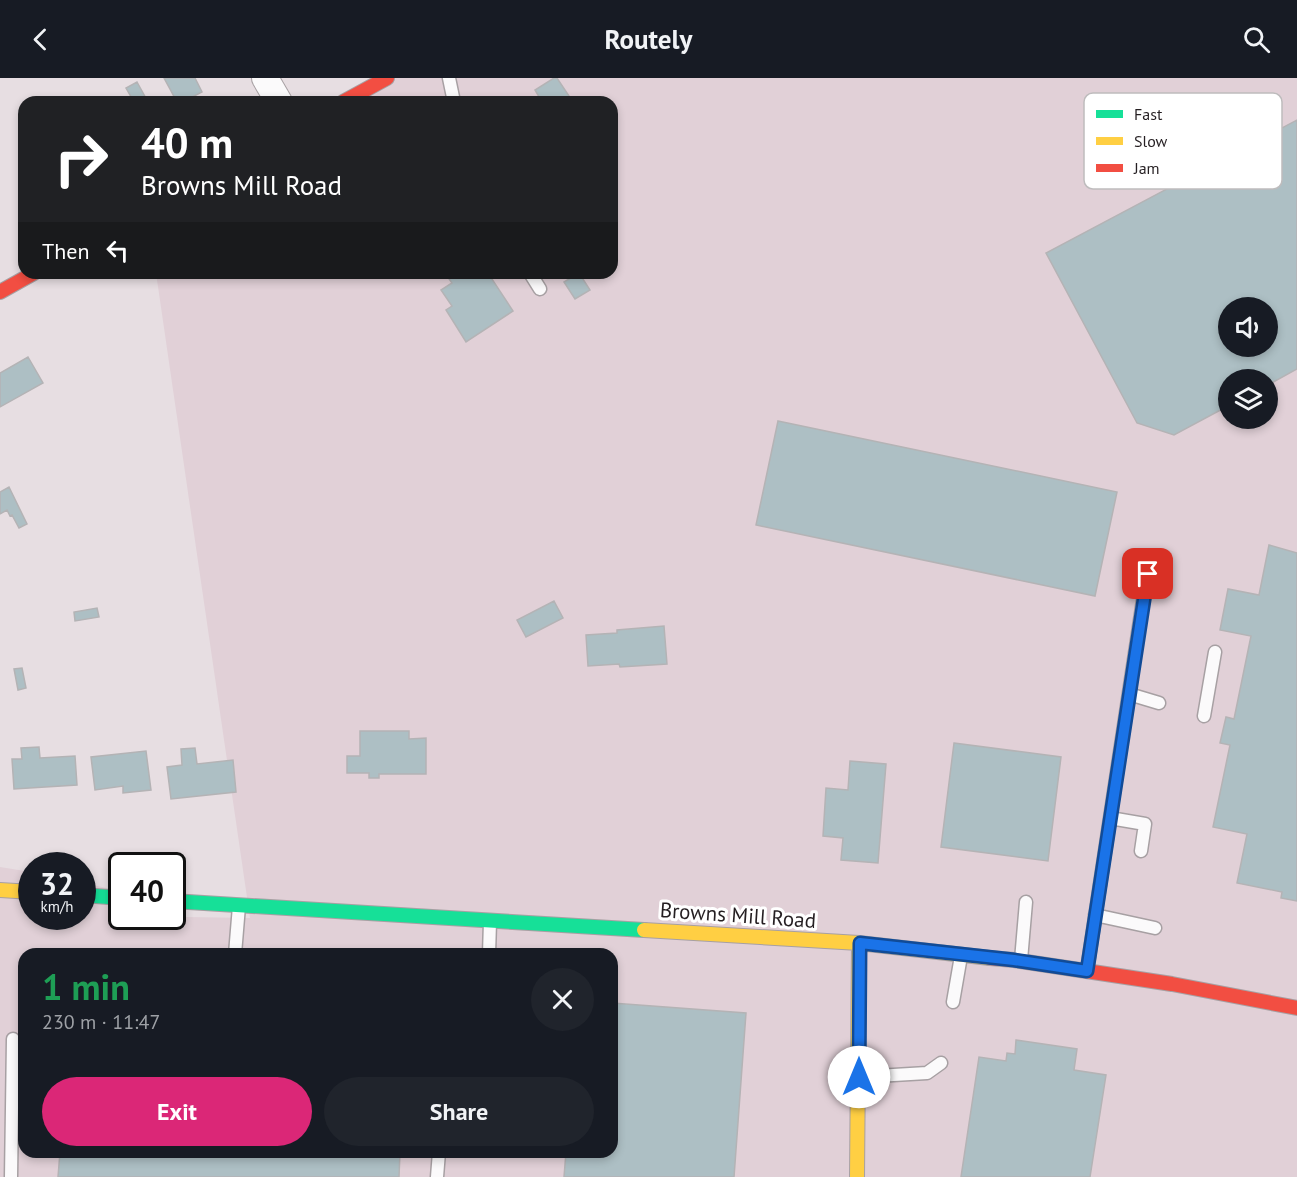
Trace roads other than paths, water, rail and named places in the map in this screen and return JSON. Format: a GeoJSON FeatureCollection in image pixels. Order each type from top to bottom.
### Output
{"type":"FeatureCollection","features":[{"type":"Feature","properties":{"kind":"street"},"geometry":{"type":"LineString","coordinates":[[265,78],[276,96]]}},
{"type":"Feature","properties":{"kind":"street"},"geometry":{"type":"LineString","coordinates":[[354,96],[387,78]]}},
{"type":"Feature","properties":{"kind":"street"},"geometry":{"type":"LineString","coordinates":[[0,292],[23,279]]}},
{"type":"Feature","properties":{"kind":"street"},"geometry":{"type":"LineString","coordinates":[[0,890],[18,891]]}},
{"type":"Feature","properties":{"kind":"street","name":"Browns Mill Road"},"geometry":{"type":"LineString","coordinates":[[186,902],[860,943],[1021,961],[1172,984],[1297,1008]]}},
{"type":"Feature","properties":{"kind":"street"},"geometry":{"type":"LineString","coordinates":[[856,1177],[860,943]]}},
{"type":"Feature","properties":{"kind":"lane"},"geometry":{"type":"LineString","coordinates":[[449,78],[453,96]]}},
{"type":"Feature","properties":{"kind":"lane"},"geometry":{"type":"LineString","coordinates":[[534,279],[540,289]]}},
{"type":"Feature","properties":{"kind":"lane"},"geometry":{"type":"LineString","coordinates":[[1087,971],[1148,574]]}},
{"type":"Feature","properties":{"kind":"lane"},"geometry":{"type":"LineString","coordinates":[[1204,716],[1215,651]]}},
{"type":"Feature","properties":{"kind":"lane"},"geometry":{"type":"LineString","coordinates":[[1129,694],[1159,703]]}},
{"type":"Feature","properties":{"kind":"lane"},"geometry":{"type":"LineString","coordinates":[[1110,818],[1145,824],[1141,851]]}},
{"type":"Feature","properties":{"kind":"lane"},"geometry":{"type":"LineString","coordinates":[[1021,961],[1026,902]]}},
{"type":"Feature","properties":{"kind":"lane"},"geometry":{"type":"LineString","coordinates":[[235,948],[239,905]]}},
{"type":"Feature","properties":{"kind":"lane"},"geometry":{"type":"LineString","coordinates":[[1095,915],[1155,928]]}},
{"type":"Feature","properties":{"kind":"lane"},"geometry":{"type":"LineString","coordinates":[[489,948],[490,921]]}},
{"type":"Feature","properties":{"kind":"lane"},"geometry":{"type":"LineString","coordinates":[[953,1002],[961,956]]}},
{"type":"Feature","properties":{"kind":"lane"},"geometry":{"type":"LineString","coordinates":[[11,1177],[13,1039]]}},
{"type":"Feature","properties":{"kind":"lane"},"geometry":{"type":"LineString","coordinates":[[859,1077],[927,1073],[941,1063]]}},
{"type":"Feature","properties":{"kind":"lane"},"geometry":{"type":"LineString","coordinates":[[437,1177],[439,1158]]}}]}
